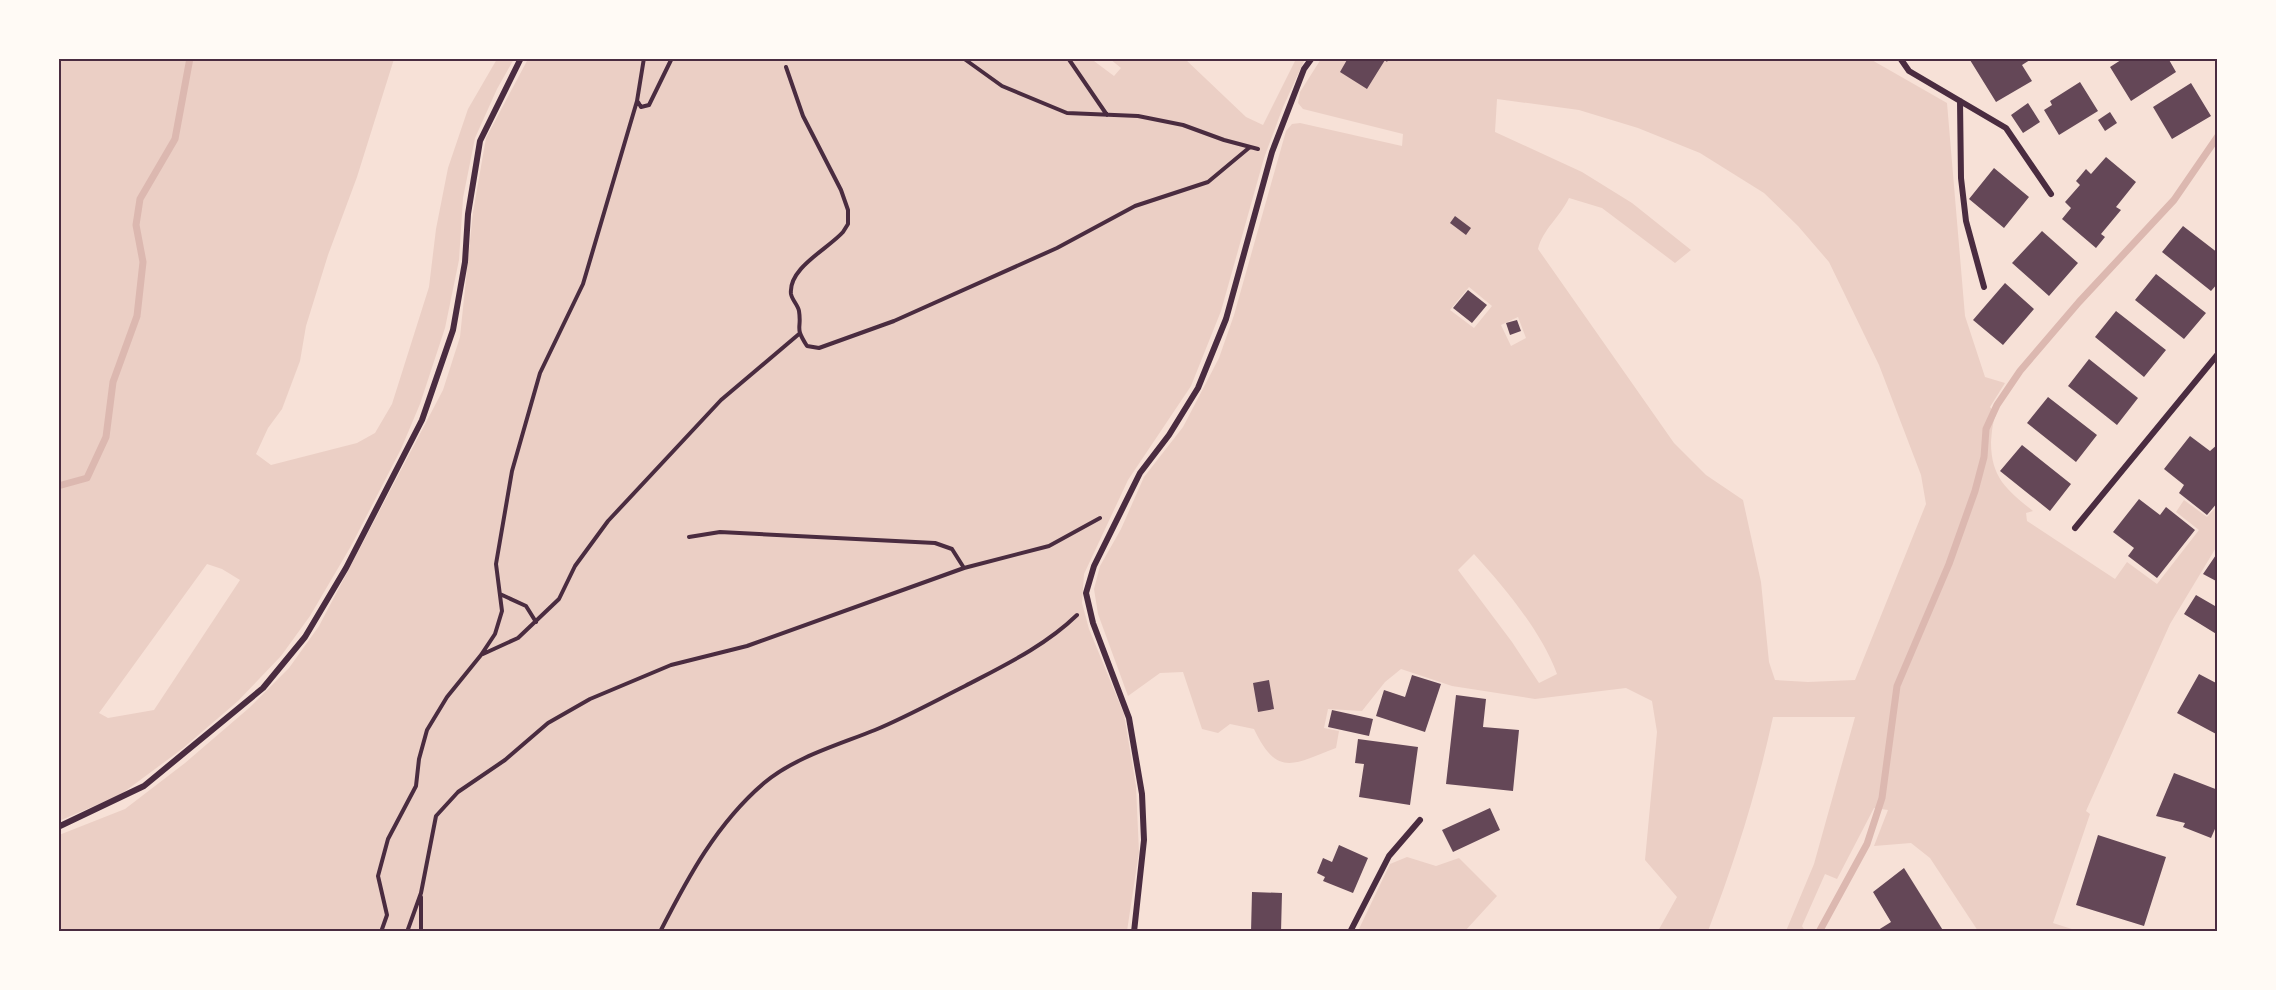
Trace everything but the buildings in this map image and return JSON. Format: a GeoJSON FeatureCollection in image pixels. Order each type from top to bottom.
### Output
{"type":"FeatureCollection","features":[{"type":"Feature","properties":{"kind":"street"},"geometry":{"type":"LineString","coordinates":[[58,827],[144,786],[263,688],[305,637],[346,568],[422,420],[453,330],[465,262],[468,214],[480,141],[521,58]]}},
{"type":"Feature","properties":{"kind":"street"},"geometry":{"type":"LineString","coordinates":[[1134,932],[1144,840],[1143,794],[1129,718],[1094,623],[1086,593],[1095,566],[1140,473],[1169,435],[1198,388],[1226,318],[1272,152],[1304,69],[1312,58]]}},
{"type":"Feature","properties":{"kind":"street"},"geometry":{"type":"LineString","coordinates":[[1900,58],[1909,71],[2006,128],[2051,194]]}},
{"type":"Feature","properties":{"kind":"street"},"geometry":{"type":"LineString","coordinates":[[1960,101],[1961,178],[1966,221],[1984,287]]}},
{"type":"Feature","properties":{"kind":"street"},"geometry":{"type":"LineString","coordinates":[[2075,528],[2217,354]]}},
{"type":"Feature","properties":{"kind":"street"},"geometry":{"type":"LineString","coordinates":[[1350,932],[1389,856],[1420,820]]}},
{"type":"Feature","properties":{"kind":"path"},"geometry":{"type":"LineString","coordinates":[[381,932],[387,915],[378,876],[388,839],[416,786],[419,759],[427,730],[447,697],[495,634],[502,611],[496,564],[501,525],[527,415],[540,373],[583,284],[637,101],[644,58]]}},
{"type":"Feature","properties":{"kind":"path"},"geometry":{"type":"LineString","coordinates":[[637,101],[641,107],[649,105],[657,96],[672,58]]}},
{"type":"Feature","properties":{"kind":"path"},"geometry":{"type":"LineString","coordinates":[[963,58],[1002,86],[1067,113],[1138,116],[1183,125],[1272,152]]}},
{"type":"Feature","properties":{"kind":"path"},"geometry":{"type":"LineString","coordinates":[[1068,58],[1107,115]]}},
{"type":"Feature","properties":{"kind":"path"},"geometry":{"type":"LineString","coordinates":[[786,67],[803,116],[842,190],[848,210],[848,224],[843,232],[798,273],[792,286],[791,296],[799,311],[799,334],[807,346],[819,348],[894,321],[1057,248],[1135,206],[1208,182],[1250,147]]}},
{"type":"Feature","properties":{"kind":"path"},"geometry":{"type":"LineString","coordinates":[[481,655],[518,638],[559,599],[574,566],[608,521],[722,400],[799,334]]}},
{"type":"Feature","properties":{"kind":"path"},"geometry":{"type":"LineString","coordinates":[[407,932],[421,893],[436,816],[458,792],[505,760],[548,723],[590,699],[671,665],[747,646],[964,568],[1048,546],[1078,532],[1127,501]]}},
{"type":"Feature","properties":{"kind":"path"},"geometry":{"type":"LineString","coordinates":[[689,537],[720,532],[935,543],[952,549],[964,568]]}},
{"type":"Feature","properties":{"kind":"path"},"geometry":{"type":"LineString","coordinates":[[660,932],[700,856],[736,811],[765,782],[803,760],[897,721],[1039,646],[1078,614],[1086,593]]}},
{"type":"Feature","properties":{"kind":"path"},"geometry":{"type":"LineString","coordinates":[[499,594],[526,606],[536,622]]}},
{"type":"Feature","properties":{"kind":"path"},"geometry":{"type":"LineString","coordinates":[[421,893],[421,932]]}},
{"type":"Feature","properties":{"kind":"shaded area"},"geometry":{"type":"Polygon","coordinates":[[[1090,58],[1114,76],[1121,68],[1110,59],[1185,59],[1246,117],[1263,125],[1296,59],[1305,59],[1283,107],[1264,158],[1221,311],[1191,386],[1128,480],[1084,574],[1082,603],[1089,629],[1124,714],[1136,786],[1139,852],[1127,931],[59,932],[59,835],[125,809],[185,763],[249,708],[289,668],[319,626],[443,390],[460,337],[473,212],[486,138],[528,59],[1090,58]]]}},
{"type":"Feature","properties":{"kind":"shaded area"},"geometry":{"type":"Polygon","coordinates":[[[59,59],[394,59],[357,177],[328,255],[306,326],[300,361],[282,409],[268,428],[256,454],[271,465],[357,443],[375,433],[392,404],[429,287],[436,229],[448,168],[468,109],[497,59],[514,59],[497,89],[475,138],[463,198],[459,260],[445,328],[420,404],[401,449],[351,546],[310,616],[281,656],[238,701],[182,749],[120,795],[59,821],[59,59]],[[207,564],[99,713],[108,718],[154,710],[240,580],[222,569],[207,564]]]}},
{"type":"Feature","properties":{"kind":"shaded area"},"geometry":{"type":"Polygon","coordinates":[[[1321,59],[1870,59],[1947,103],[1965,316],[1985,377],[2005,383],[1990,407],[1996,415],[1992,431],[1992,454],[1997,474],[2002,482],[2033,511],[2026,513],[2027,521],[2115,579],[2127,562],[2157,584],[2199,530],[2176,512],[2184,500],[2207,517],[2217,506],[2217,546],[2170,624],[2086,811],[2090,814],[2053,923],[2078,931],[1978,931],[1930,858],[1911,843],[1874,846],[1888,810],[1874,808],[1837,879],[1825,874],[1802,926],[1805,931],[1786,931],[1814,864],[1855,717],[1773,717],[1745,826],[1708,931],[1658,931],[1677,897],[1645,860],[1657,732],[1652,701],[1626,688],[1535,699],[1452,686],[1401,669],[1385,682],[1362,711],[1328,709],[1324,728],[1339,731],[1336,748],[1309,759],[1288,763],[1279,761],[1271,755],[1262,745],[1254,729],[1230,724],[1218,733],[1202,729],[1183,672],[1160,673],[1128,696],[1098,614],[1094,589],[1100,566],[1121,529],[1144,477],[1183,427],[1219,358],[1234,315],[1286,131],[1292,124],[1300,123],[1402,146],[1403,134],[1303,109],[1298,103],[1300,92],[1321,59]],[[1497,99],[1495,132],[1582,172],[1632,203],[1691,250],[1675,263],[1602,208],[1569,198],[1544,235],[1538,249],[1674,443],[1706,475],[1743,500],[1761,582],[1769,662],[1775,680],[1808,682],[1855,680],[1926,504],[1921,475],[1879,365],[1829,262],[1798,226],[1764,193],[1700,153],[1638,128],[1579,110],[1497,99]],[[1469,287],[1450,310],[1474,328],[1492,306],[1469,287]],[[1518,317],[1501,325],[1511,346],[1526,338],[1518,317]],[[1474,554],[1458,570],[1512,642],[1539,683],[1557,674],[1532,626],[1474,554]]]}},
{"type":"Feature","properties":{"kind":"shaded area"},"geometry":{"type":"Polygon","coordinates":[[[1407,857],[1436,866],[1459,858],[1497,896],[1465,931],[1358,931],[1390,864],[1407,857]]]}},
{"type":"Feature","properties":{"kind":"waterway"},"geometry":{"type":"LineString","coordinates":[[58,486],[87,478],[106,437],[113,382],[137,316],[143,262],[136,225],[140,199],[175,139],[190,58]]}},
{"type":"Feature","properties":{"kind":"waterway"},"geometry":{"type":"LineString","coordinates":[[1819,932],[1867,844],[1882,798],[1897,686],[1949,564],[1975,491],[1984,457],[1986,429],[1997,405],[2020,371],[2079,302],[2174,200],[2218,136]]}}]}
